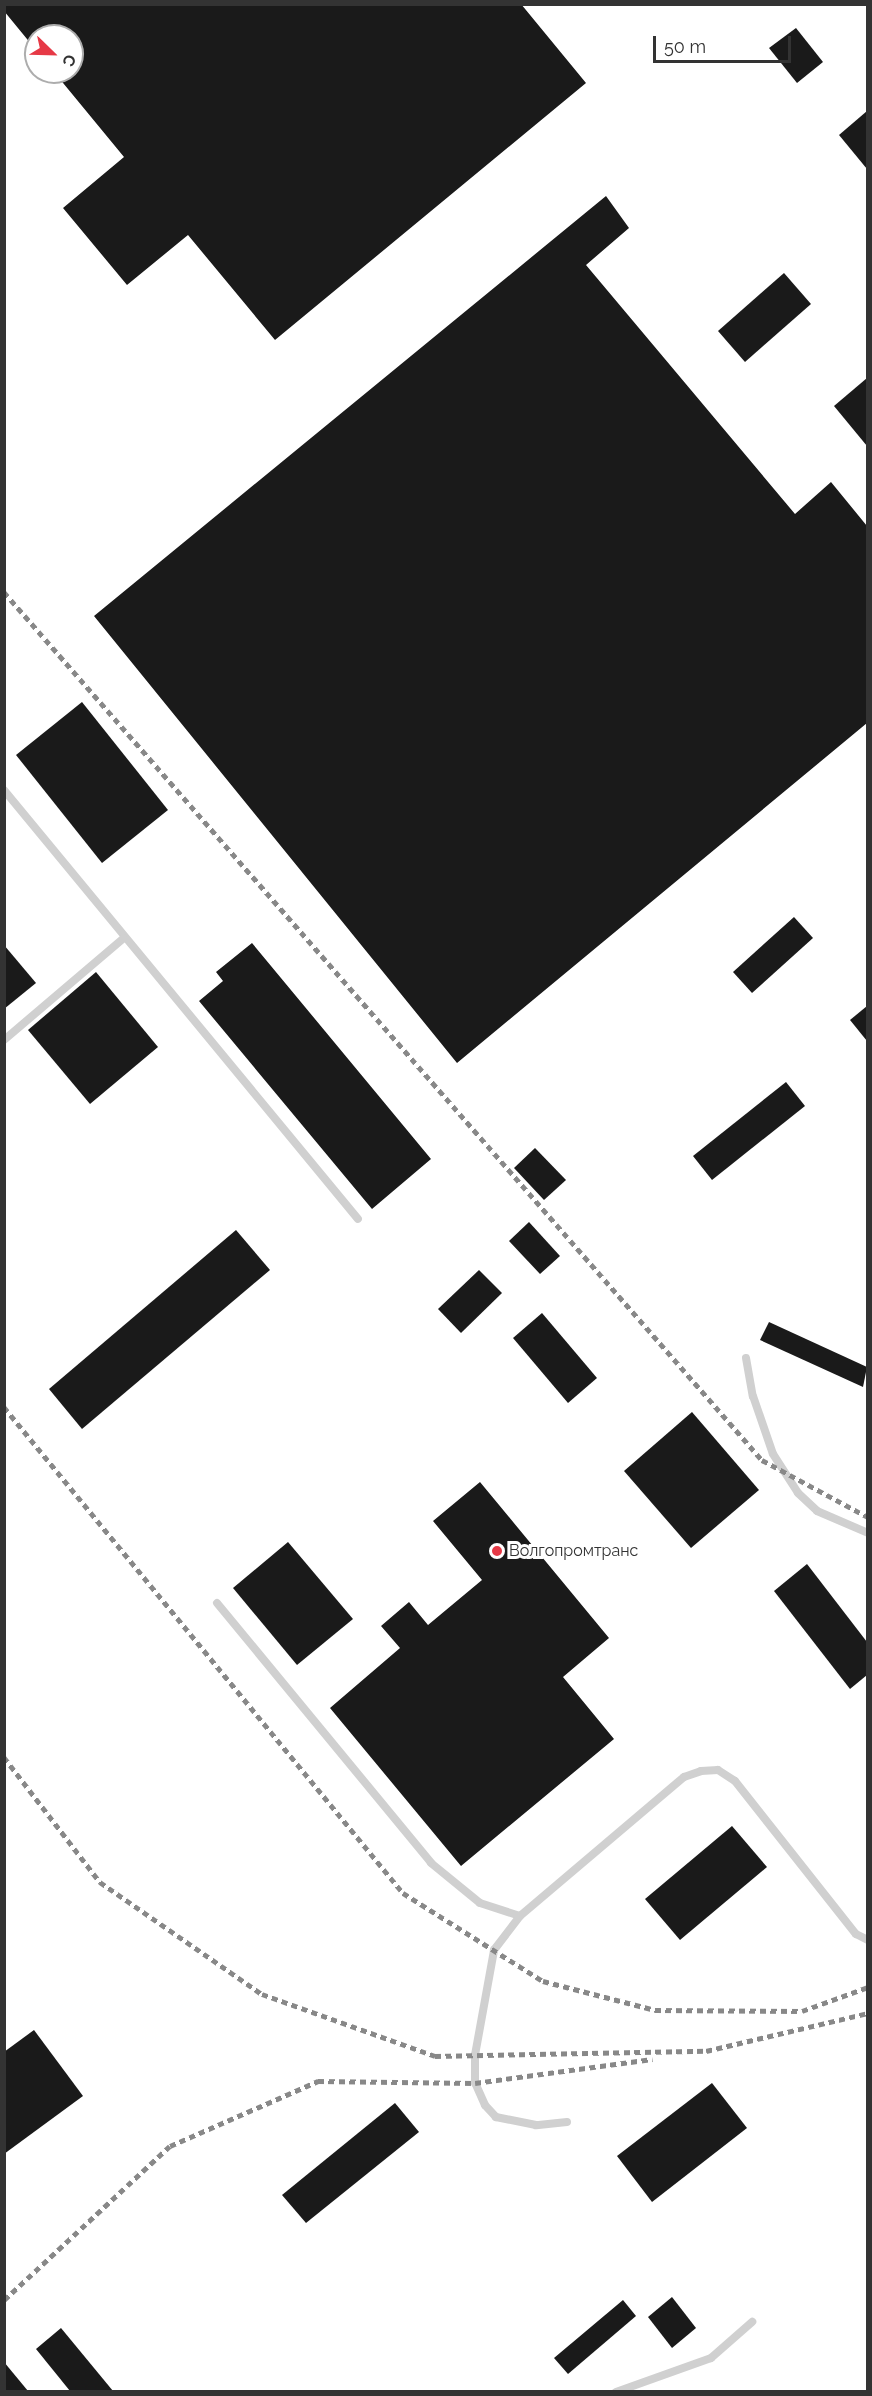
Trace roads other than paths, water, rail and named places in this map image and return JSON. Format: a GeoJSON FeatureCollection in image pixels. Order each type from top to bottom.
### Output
{"type":"FeatureCollection","features":[{"type":"Feature","properties":{"kind":"lane"},"geometry":{"type":"LineString","coordinates":[[4,790],[358,1219]]}},
{"type":"Feature","properties":{"kind":"lane"},"geometry":{"type":"LineString","coordinates":[[4,1040],[124,938]]}},
{"type":"Feature","properties":{"kind":"lane"},"geometry":{"type":"LineString","coordinates":[[746,1358],[753,1396],[773,1454],[798,1493],[817,1511],[867,1533]]}},
{"type":"Feature","properties":{"kind":"lane"},"geometry":{"type":"LineString","coordinates":[[217,1603],[431,1863],[480,1903],[520,1916]]}},
{"type":"Feature","properties":{"kind":"lane"},"geometry":{"type":"LineString","coordinates":[[567,2122],[536,2125],[496,2117],[485,2104],[475,2083],[475,2055],[494,1950],[520,1916],[684,1777],[718,1770],[735,1781],[856,1934],[867,1940]]}},
{"type":"Feature","properties":{"kind":"lane"},"geometry":{"type":"LineString","coordinates":[[616,2391],[711,2358],[752,2322]]}},
{"type":"Feature","properties":{"kind":"railway"},"geometry":{"type":"LineString","coordinates":[[4,592],[762,1460],[868,1517]]}},
{"type":"Feature","properties":{"kind":"railway"},"geometry":{"type":"LineString","coordinates":[[4,1407],[403,1893],[543,1981],[655,2010],[802,2011],[868,1987]]}},
{"type":"Feature","properties":{"kind":"railway"},"geometry":{"type":"LineString","coordinates":[[4,1757],[100,1882],[262,1994],[435,2056],[706,2051],[868,2013]]}},
{"type":"Feature","properties":{"kind":"railway"},"geometry":{"type":"LineString","coordinates":[[4,2300],[170,2146],[318,2081],[475,2083],[652,2059]]}},
{"type":"Feature","properties":{"kind":"place","name":"Волгопромтранс"},"geometry":{"type":"Point","coordinates":[497,1551]}}]}
